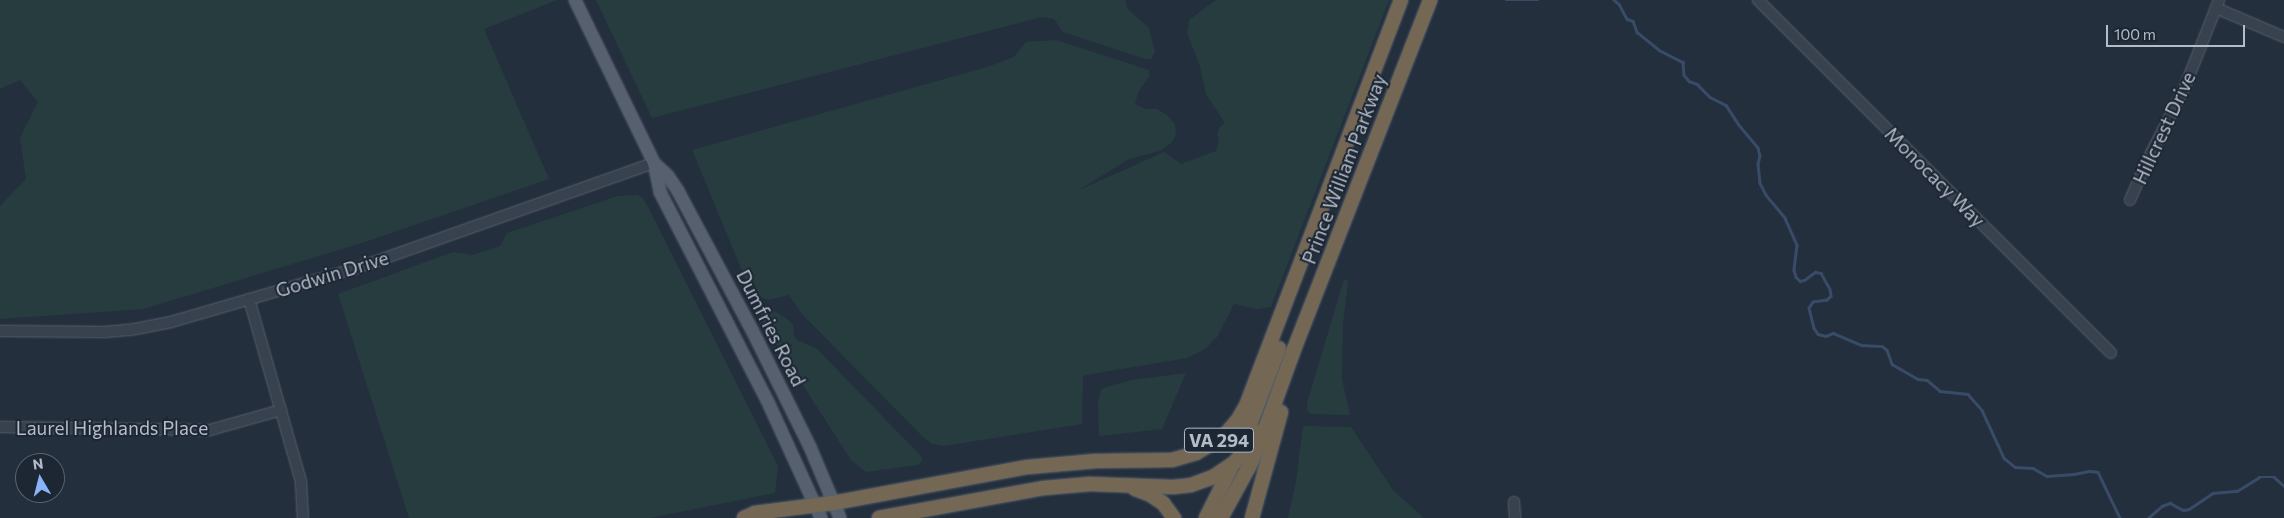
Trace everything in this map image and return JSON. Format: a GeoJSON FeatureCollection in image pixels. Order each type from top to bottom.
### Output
{"type":"FeatureCollection","features":[{"type":"Feature","properties":{"kind":"highway","name":"Prince William Parkway"},"geometry":{"type":"LineString","coordinates":[[1310,240],[1401,0]]}},
{"type":"Feature","properties":{"kind":"highway","name":"Prince William Parkway"},"geometry":{"type":"LineString","coordinates":[[1293,352],[1430,0]]}},
{"type":"Feature","properties":{"kind":"highway"},"geometry":{"type":"LineString","coordinates":[[1206,518],[1234,463],[1309,269],[1310,240]]}},
{"type":"Feature","properties":{"kind":"highway","name":"VA 294"},"geometry":{"type":"LineString","coordinates":[[815,505],[1028,467],[1096,461],[1172,460],[1208,447],[1231,428],[1246,406],[1310,240]]}},
{"type":"Feature","properties":{"kind":"highway"},"geometry":{"type":"LineString","coordinates":[[1252,518],[1268,454],[1304,339],[1310,307]]}},
{"type":"Feature","properties":{"kind":"highway","name":"VA 294"},"geometry":{"type":"LineString","coordinates":[[888,517],[1044,488],[1117,485],[1168,487],[1191,485],[1213,477],[1234,463],[1251,440],[1293,352]]}},
{"type":"Feature","properties":{"kind":"highway","name":"VA 294"},"geometry":{"type":"LineString","coordinates":[[1221,518],[1250,465],[1293,352]]}},
{"type":"Feature","properties":{"kind":"highway"},"geometry":{"type":"LineString","coordinates":[[1117,485],[1149,494],[1163,503],[1174,518]]}},
{"type":"Feature","properties":{"kind":"highway"},"geometry":{"type":"LineString","coordinates":[[744,518],[755,514],[815,505]]}},
{"type":"Feature","properties":{"kind":"main road","name":"Dumfries Road"},"geometry":{"type":"LineString","coordinates":[[575,0],[654,164],[660,192],[767,400],[821,518]]}},
{"type":"Feature","properties":{"kind":"main road","name":"Dumfries Road"},"geometry":{"type":"LineString","coordinates":[[654,164],[668,176],[704,239],[782,388],[840,518]]}},
{"type":"Feature","properties":{"kind":"street","name":"Monocacy Way"},"geometry":{"type":"LineString","coordinates":[[1758,0],[2111,353]]}},
{"type":"Feature","properties":{"kind":"street"},"geometry":{"type":"LineString","coordinates":[[2218,4],[2284,37]]}},
{"type":"Feature","properties":{"kind":"street","name":"Hillcrest Drive"},"geometry":{"type":"LineString","coordinates":[[2130,200],[2147,161],[2184,89],[2218,4]]}},
{"type":"Feature","properties":{"kind":"street","name":"Godwin Drive"},"geometry":{"type":"LineString","coordinates":[[0,331],[105,332],[130,330],[171,322],[368,264],[654,164]]}},
{"type":"Feature","properties":{"kind":"street"},"geometry":{"type":"LineString","coordinates":[[249,299],[301,482],[303,518]]}},
{"type":"Feature","properties":{"kind":"street","name":"Laurel Highlands Place"},"geometry":{"type":"LineString","coordinates":[[0,428],[210,430],[281,410]]}},
{"type":"Feature","properties":{"kind":"street"},"geometry":{"type":"LineString","coordinates":[[1514,502],[1515,518]]}},
{"type":"Feature","properties":{"kind":"green space"},"geometry":{"type":"Polygon","coordinates":[[[0,0],[557,0],[484,29],[549,179],[362,243],[143,309],[0,319],[0,206],[26,179],[20,138],[38,102],[20,80],[0,89],[0,0]]]}},
{"type":"Feature","properties":{"kind":"green space"},"geometry":{"type":"Polygon","coordinates":[[[596,0],[1125,0],[1128,9],[1149,28],[1155,52],[1151,59],[1145,59],[1063,32],[1054,19],[1042,17],[652,118],[596,0]]]}},
{"type":"Feature","properties":{"kind":"green space"},"geometry":{"type":"Polygon","coordinates":[[[1216,0],[1389,0],[1271,307],[1257,309],[1234,304],[1217,337],[1205,349],[1187,358],[1085,375],[1083,377],[1082,424],[943,446],[932,444],[802,314],[789,295],[768,300],[757,296],[748,285],[692,150],[987,67],[1014,57],[1026,42],[1056,40],[1149,70],[1150,75],[1138,93],[1135,104],[1146,109],[1157,109],[1167,115],[1175,124],[1176,135],[1171,143],[1159,151],[1129,159],[1077,191],[1164,152],[1181,164],[1216,151],[1219,141],[1217,134],[1220,127],[1225,123],[1206,94],[1200,66],[1187,33],[1189,20],[1216,0]]]}},
{"type":"Feature","properties":{"kind":"green space"},"geometry":{"type":"Polygon","coordinates":[[[637,195],[643,198],[648,207],[778,466],[775,493],[650,518],[409,518],[338,294],[453,252],[473,255],[500,246],[507,233],[618,196],[637,195]]]}},
{"type":"Feature","properties":{"kind":"green space"},"geometry":{"type":"Polygon","coordinates":[[[1344,279],[1348,281],[1343,323],[1342,379],[1350,415],[1311,414],[1307,411],[1307,403],[1344,279]]]}},
{"type":"Feature","properties":{"kind":"green space"},"geometry":{"type":"Polygon","coordinates":[[[767,306],[790,321],[797,340],[816,348],[921,456],[922,461],[918,465],[866,472],[851,460],[761,320],[761,309],[767,306]]]}},
{"type":"Feature","properties":{"kind":"green space"},"geometry":{"type":"Polygon","coordinates":[[[1186,373],[1162,429],[1099,436],[1098,402],[1101,389],[1131,380],[1186,373]]]}},
{"type":"Feature","properties":{"kind":"green space"},"geometry":{"type":"Polygon","coordinates":[[[1303,426],[1351,427],[1393,490],[1424,518],[1288,518],[1296,481],[1303,426]]]}},
{"type":"Feature","properties":{"kind":"waterway"},"geometry":{"type":"LineString","coordinates":[[1506,0],[1538,0]]}},
{"type":"Feature","properties":{"kind":"waterway"},"geometry":{"type":"LineString","coordinates":[[1614,0],[1619,4],[1627,19],[1633,21],[1637,32],[1659,50],[1683,62],[1684,75],[1689,81],[1697,84],[1710,97],[1726,105],[1739,125],[1758,148],[1760,156],[1758,164],[1760,183],[1766,195],[1785,218],[1797,245],[1794,270],[1796,277],[1800,281],[1815,272],[1821,273],[1830,289],[1831,296],[1827,300],[1813,302],[1809,308],[1814,328],[1818,334],[1826,336],[1833,333],[1861,345],[1882,346],[1887,350],[1892,364],[1918,379],[1927,380],[1940,391],[1968,394],[1982,410],[2004,458],[2015,467],[2033,468],[2047,476],[2090,471],[2098,472],[2120,518]]}},
{"type":"Feature","properties":{"kind":"waterway"},"geometry":{"type":"LineString","coordinates":[[2148,518],[2162,506],[2170,503],[2183,510],[2189,509],[2213,493],[2237,491],[2259,477],[2274,477],[2284,486]]}}]}
